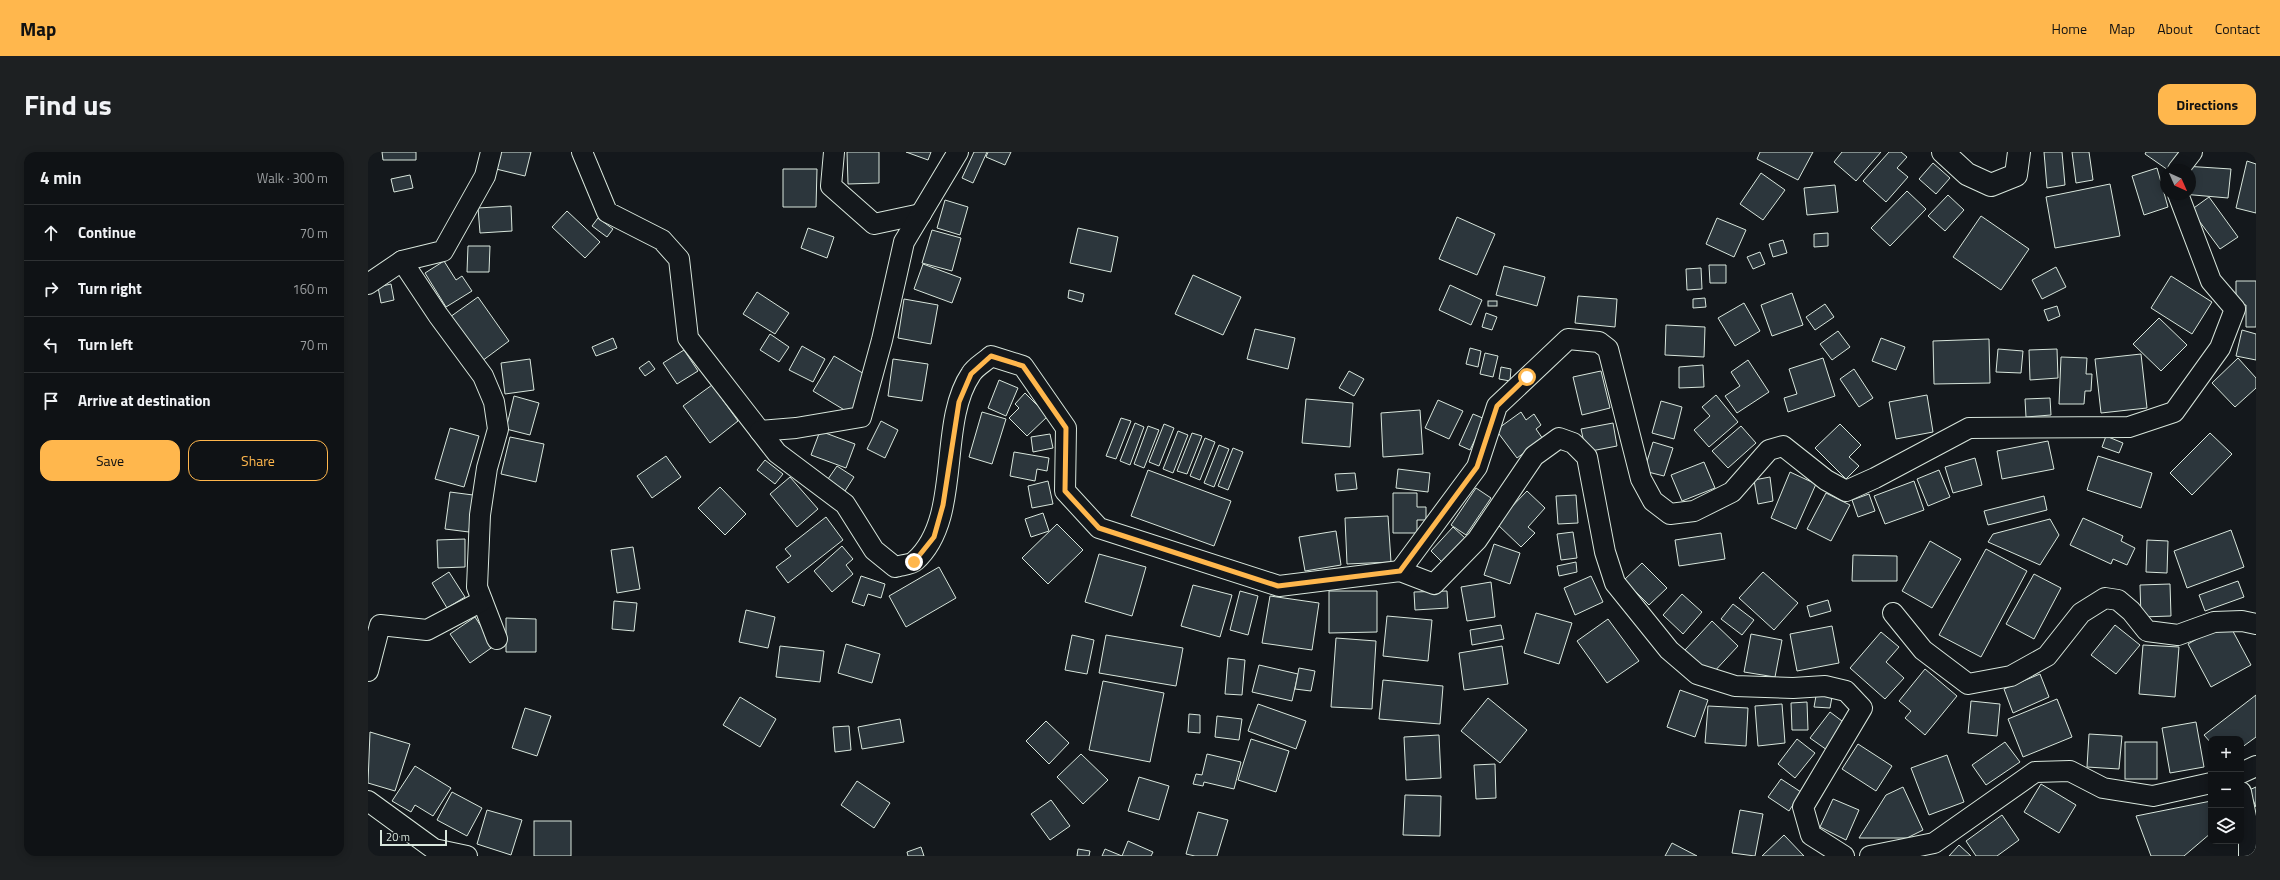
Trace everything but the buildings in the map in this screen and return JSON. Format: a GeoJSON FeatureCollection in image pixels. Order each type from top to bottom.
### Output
{"type":"FeatureCollection","features":[{"type":"Feature","properties":{"kind":"main road"},"geometry":{"type":"LineString","coordinates":[[1943,152],[1967,174],[1991,185],[2016,175],[2019,152]]}},
{"type":"Feature","properties":{"kind":"street"},"geometry":{"type":"LineString","coordinates":[[368,284],[402,261],[443,251],[485,176],[491,152]]}},
{"type":"Feature","properties":{"kind":"street"},"geometry":{"type":"LineString","coordinates":[[582,152],[607,212],[662,240],[679,259],[688,338],[777,453],[845,504],[874,550],[895,567],[914,562],[934,537],[943,505],[959,402],[971,374],[991,356],[1023,366],[1066,428],[1065,491],[1099,528],[1278,586],[1400,571],[1434,584],[1477,540],[1534,456],[1559,438],[1573,443],[1587,457],[1605,552],[1615,583],[1669,650],[1698,674],[1735,686],[1793,688],[1825,686],[1846,691],[1862,708],[1803,807],[1811,835],[1844,856]]}},
{"type":"Feature","properties":{"kind":"street"},"geometry":{"type":"LineString","coordinates":[[834,152],[831,186],[874,224],[921,214]]}},
{"type":"Feature","properties":{"kind":"street"},"geometry":{"type":"LineString","coordinates":[[760,431],[796,428],[861,417],[882,340],[904,242],[958,152]]}},
{"type":"Feature","properties":{"kind":"street"},"geometry":{"type":"LineString","coordinates":[[2183,164],[2192,152]]}},
{"type":"Feature","properties":{"kind":"street"},"geometry":{"type":"LineString","coordinates":[[1400,571],[1477,467],[1497,406],[1568,339],[1599,342],[1608,349],[1641,479],[1653,501],[1670,514],[1694,511],[1732,492],[1769,450],[1783,446],[1826,480],[1846,491],[1875,478],[1969,428],[2129,427],[2174,412],[2220,348],[2235,309],[2211,281],[2180,200]]}},
{"type":"Feature","properties":{"kind":"street"},"geometry":{"type":"LineString","coordinates":[[402,261],[438,315],[483,376],[494,402],[498,429],[487,468],[477,560],[477,587],[497,639]]}},
{"type":"Feature","properties":{"kind":"street"},"geometry":{"type":"LineString","coordinates":[[1893,613],[1923,650],[1968,684],[2011,676],[2047,656],[2081,612],[2105,598],[2118,600],[2131,611],[2147,631],[2178,635],[2214,622],[2242,621],[2256,624]]}},
{"type":"Feature","properties":{"kind":"street"},"geometry":{"type":"LineString","coordinates":[[368,671],[380,625],[427,630],[482,601]]}},
{"type":"Feature","properties":{"kind":"street"},"geometry":{"type":"LineString","coordinates":[[2243,772],[2256,766]]}},
{"type":"Feature","properties":{"kind":"street"},"geometry":{"type":"LineString","coordinates":[[1870,856],[1934,843],[2035,772],[2070,771],[2103,788],[2153,796],[2208,784]]}},
{"type":"Feature","properties":{"kind":"street"},"geometry":{"type":"LineString","coordinates":[[368,801],[434,849],[467,856]]}},
{"type":"Feature","properties":{"kind":"street"},"geometry":{"type":"LineString","coordinates":[[2244,807],[2249,832],[2249,856]]}},
{"type":"Feature","properties":{"kind":"route"},"geometry":{"type":"LineString","coordinates":[[914,562],[934,537],[943,505],[959,402],[971,374],[991,356],[1023,366],[1066,428],[1065,491],[1099,528],[1278,586],[1400,571],[1477,467],[1497,406],[1527,377]]}}]}
